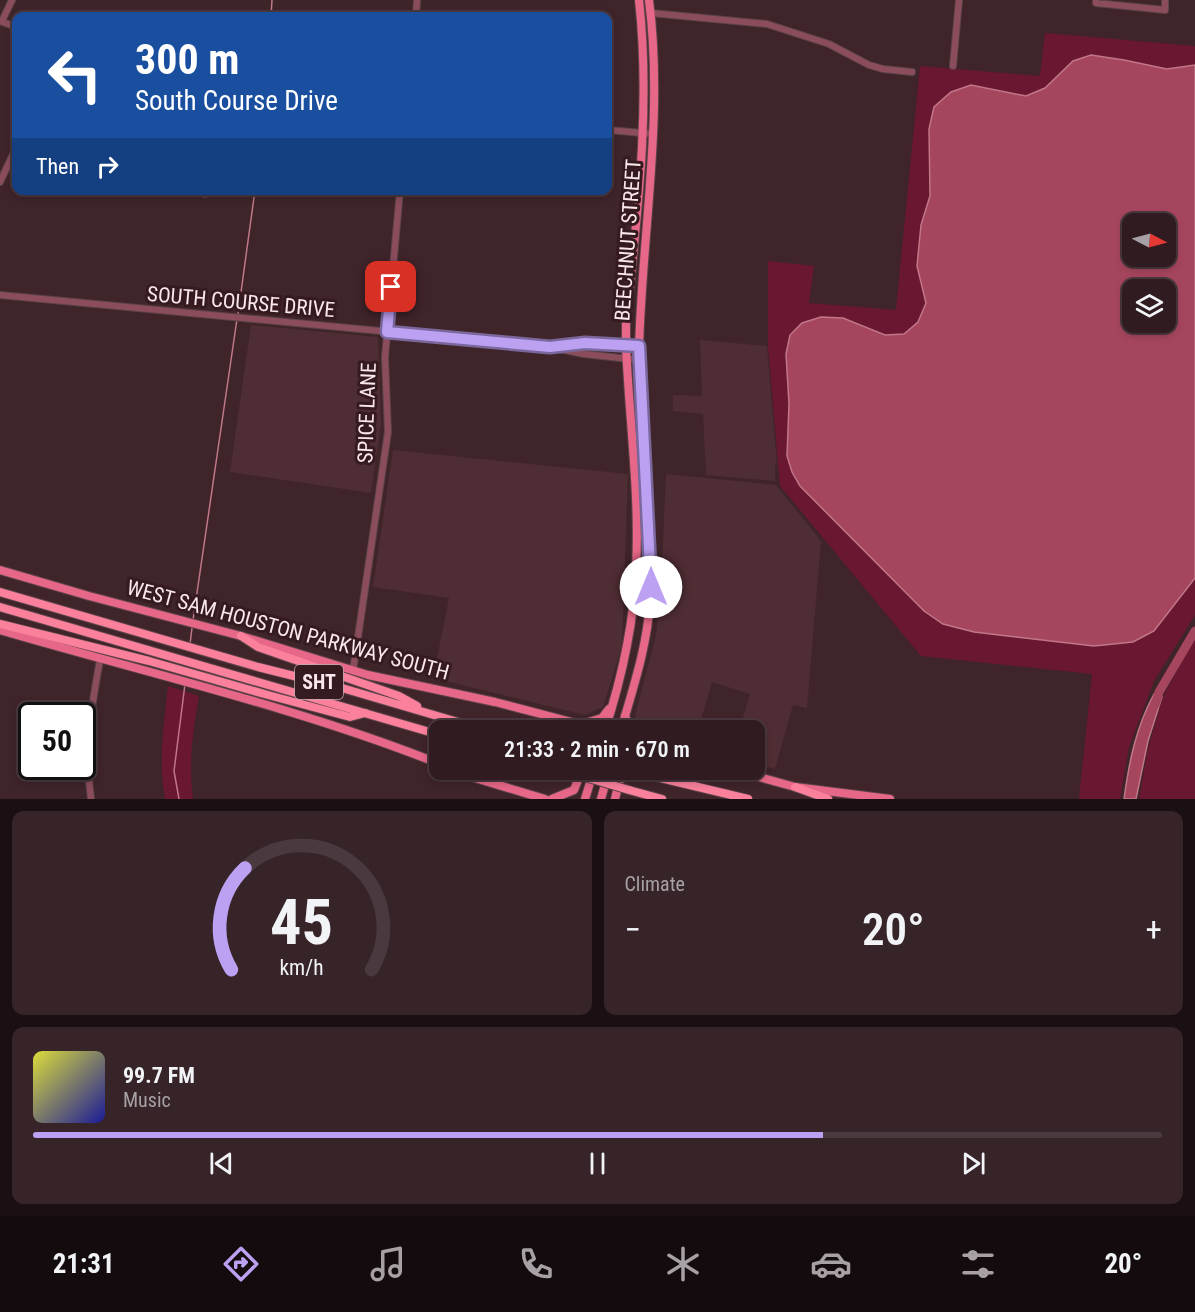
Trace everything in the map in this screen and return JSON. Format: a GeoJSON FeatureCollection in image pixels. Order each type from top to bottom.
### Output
{"type":"FeatureCollection","features":[{"type":"Feature","properties":{"kind":"highway","name":"SHT"},"geometry":{"type":"LineString","coordinates":[[0,592],[453,720]]}},
{"type":"Feature","properties":{"kind":"highway","name":"SHT"},"geometry":{"type":"LineString","coordinates":[[0,607],[429,732]]}},
{"type":"Feature","properties":{"kind":"highway"},"geometry":{"type":"LineString","coordinates":[[0,624],[169,666],[350,717],[364,713]]}},
{"type":"Feature","properties":{"kind":"highway"},"geometry":{"type":"LineString","coordinates":[[241,636],[258,647],[399,696],[428,712]]}},
{"type":"Feature","properties":{"kind":"highway"},"geometry":{"type":"LineString","coordinates":[[595,780],[662,799]]}},
{"type":"Feature","properties":{"kind":"highway"},"geometry":{"type":"LineString","coordinates":[[670,780],[748,799]]}},
{"type":"Feature","properties":{"kind":"highway"},"geometry":{"type":"LineString","coordinates":[[795,787],[828,799]]}},
{"type":"Feature","properties":{"kind":"main road","name":"BEECHNUT STREET"},"geometry":{"type":"LineString","coordinates":[[607,720],[614,702],[629,641],[636,570],[626,324],[643,133],[644,72],[639,0]]}},
{"type":"Feature","properties":{"kind":"main road"},"geometry":{"type":"LineString","coordinates":[[644,0],[645,10],[651,13]]}},
{"type":"Feature","properties":{"kind":"main road","name":"BEECHNUT STREET"},"geometry":{"type":"LineString","coordinates":[[624,720],[646,637],[650,603],[651,570],[638,360],[654,134],[655,79],[649,0]]}},
{"type":"Feature","properties":{"kind":"main road"},"geometry":{"type":"LineString","coordinates":[[636,223],[648,225]]}},
{"type":"Feature","properties":{"kind":"main road"},"geometry":{"type":"LineString","coordinates":[[634,478],[645,477]]}},
{"type":"Feature","properties":{"kind":"main road","name":"WEST SAM HOUSTON PARKWAY SOUTH"},"geometry":{"type":"LineString","coordinates":[[0,570],[241,636],[353,671],[568,720]]}},
{"type":"Feature","properties":{"kind":"main road"},"geometry":{"type":"LineString","coordinates":[[636,570],[651,570]]}},
{"type":"Feature","properties":{"kind":"main road"},"geometry":{"type":"LineString","coordinates":[[0,630],[206,688],[373,740],[429,760]]}},
{"type":"Feature","properties":{"kind":"main road"},"geometry":{"type":"LineString","coordinates":[[597,720],[602,718],[614,702]]}},
{"type":"Feature","properties":{"kind":"main road"},"geometry":{"type":"LineString","coordinates":[[765,779],[795,787],[890,799]]}},
{"type":"Feature","properties":{"kind":"main road"},"geometry":{"type":"LineString","coordinates":[[483,780],[545,799]]}},
{"type":"Feature","properties":{"kind":"main road"},"geometry":{"type":"LineString","coordinates":[[552,799],[574,790],[578,780]]}},
{"type":"Feature","properties":{"kind":"main road"},"geometry":{"type":"LineString","coordinates":[[585,799],[591,780]]}},
{"type":"Feature","properties":{"kind":"main road"},"geometry":{"type":"LineString","coordinates":[[601,799],[606,780]]}},
{"type":"Feature","properties":{"kind":"main road"},"geometry":{"type":"LineString","coordinates":[[615,799],[620,780]]}},
{"type":"Feature","properties":{"kind":"street"},"geometry":{"type":"LineString","coordinates":[[1,21],[12,0]]}},
{"type":"Feature","properties":{"kind":"street"},"geometry":{"type":"LineString","coordinates":[[953,66],[959,0]]}},
{"type":"Feature","properties":{"kind":"street"},"geometry":{"type":"LineString","coordinates":[[1096,0],[1096,3],[1165,10],[1166,0]]}},
{"type":"Feature","properties":{"kind":"street"},"geometry":{"type":"LineString","coordinates":[[651,13],[767,24],[829,45],[869,65],[912,72]]}},
{"type":"Feature","properties":{"kind":"street"},"geometry":{"type":"LineString","coordinates":[[612,130],[654,134]]}},
{"type":"Feature","properties":{"kind":"street"},"geometry":{"type":"LineString","coordinates":[[0,182],[12,156]]}},
{"type":"Feature","properties":{"kind":"street","name":"SPICE LANE"},"geometry":{"type":"LineString","coordinates":[[353,671],[388,432],[385,357],[400,195]]}},
{"type":"Feature","properties":{"kind":"street","name":"SOUTH COURSE DRIVE"},"geometry":{"type":"LineString","coordinates":[[0,295],[550,347],[584,354],[638,360]]}},
{"type":"Feature","properties":{"kind":"street","name":"SOUTH COURSE DRIVE"},"geometry":{"type":"LineString","coordinates":[[550,347],[585,343],[639,346]]}},
{"type":"Feature","properties":{"kind":"street"},"geometry":{"type":"LineString","coordinates":[[91,799],[87,769],[89,723],[100,660]]}},
{"type":"Feature","properties":{"kind":"shaded area"},"geometry":{"type":"Polygon","coordinates":[[[1045,33],[1195,46],[1195,615],[1154,681],[1129,747],[1120,799],[1079,799],[1092,674],[921,656],[780,486],[768,346],[768,261],[814,266],[809,303],[896,310],[920,66],[1040,76],[1045,33]]]}},
{"type":"Feature","properties":{"kind":"shaded area"},"geometry":{"type":"Polygon","coordinates":[[[1091,55],[1167,69],[1195,65],[1195,578],[1154,631],[1133,642],[1094,646],[974,632],[943,624],[924,611],[800,486],[787,456],[789,404],[786,354],[790,335],[802,323],[821,317],[843,318],[885,335],[904,334],[918,322],[926,303],[917,266],[921,225],[930,196],[929,129],[934,107],[951,92],[971,85],[1026,96],[1045,88],[1073,61],[1091,55]]]}},
{"type":"Feature","properties":{"kind":"shaded area"},"geometry":{"type":"Polygon","coordinates":[[[251,325],[378,337],[381,424],[371,493],[230,472],[251,325]]]}},
{"type":"Feature","properties":{"kind":"shaded area"},"geometry":{"type":"Polygon","coordinates":[[[700,340],[767,346],[777,465],[775,465],[775,481],[706,475],[703,414],[673,411],[673,395],[702,396],[700,340]]]}},
{"type":"Feature","properties":{"kind":"shaded area"},"geometry":{"type":"Polygon","coordinates":[[[393,450],[628,474],[622,646],[603,707],[585,715],[433,678],[449,598],[373,587],[393,450]]]}},
{"type":"Feature","properties":{"kind":"shaded area"},"geometry":{"type":"Polygon","coordinates":[[[666,474],[776,485],[821,541],[807,708],[793,705],[775,769],[765,766],[765,720],[742,720],[750,694],[712,682],[701,720],[637,720],[635,715],[656,636],[666,474]]]}},
{"type":"Feature","properties":{"kind":"shaded area"},"geometry":{"type":"Polygon","coordinates":[[[1195,637],[1195,799],[1139,799],[1148,748],[1163,697],[1195,637]]]}},
{"type":"Feature","properties":{"kind":"shaded area"},"geometry":{"type":"Polygon","coordinates":[[[168,686],[199,696],[191,760],[193,799],[165,799],[162,757],[168,686]]]}},
{"type":"Feature","properties":{"kind":"shaded area"},"geometry":{"type":"Polygon","coordinates":[[[1154,694],[1162,697],[1148,741],[1136,799],[1124,799],[1134,745],[1142,719],[1154,694]]]}},
{"type":"Feature","properties":{"kind":"waterway"},"geometry":{"type":"LineString","coordinates":[[271,12],[272,0]]}},
{"type":"Feature","properties":{"kind":"waterway"},"geometry":{"type":"LineString","coordinates":[[238,314],[254,195]]}},
{"type":"Feature","properties":{"kind":"waterway"},"geometry":{"type":"LineString","coordinates":[[193,620],[237,319]]}},
{"type":"Feature","properties":{"kind":"waterway"},"geometry":{"type":"LineString","coordinates":[[190,644],[192,628]]}},
{"type":"Feature","properties":{"kind":"waterway"},"geometry":{"type":"LineString","coordinates":[[1155,705],[1159,692],[1195,631]]}},
{"type":"Feature","properties":{"kind":"waterway"},"geometry":{"type":"LineString","coordinates":[[179,799],[174,771],[185,684]]}},
{"type":"Feature","properties":{"kind":"route"},"geometry":{"type":"LineString","coordinates":[[391,287],[387,332],[550,347],[585,343],[639,346],[651,587]]}}]}
